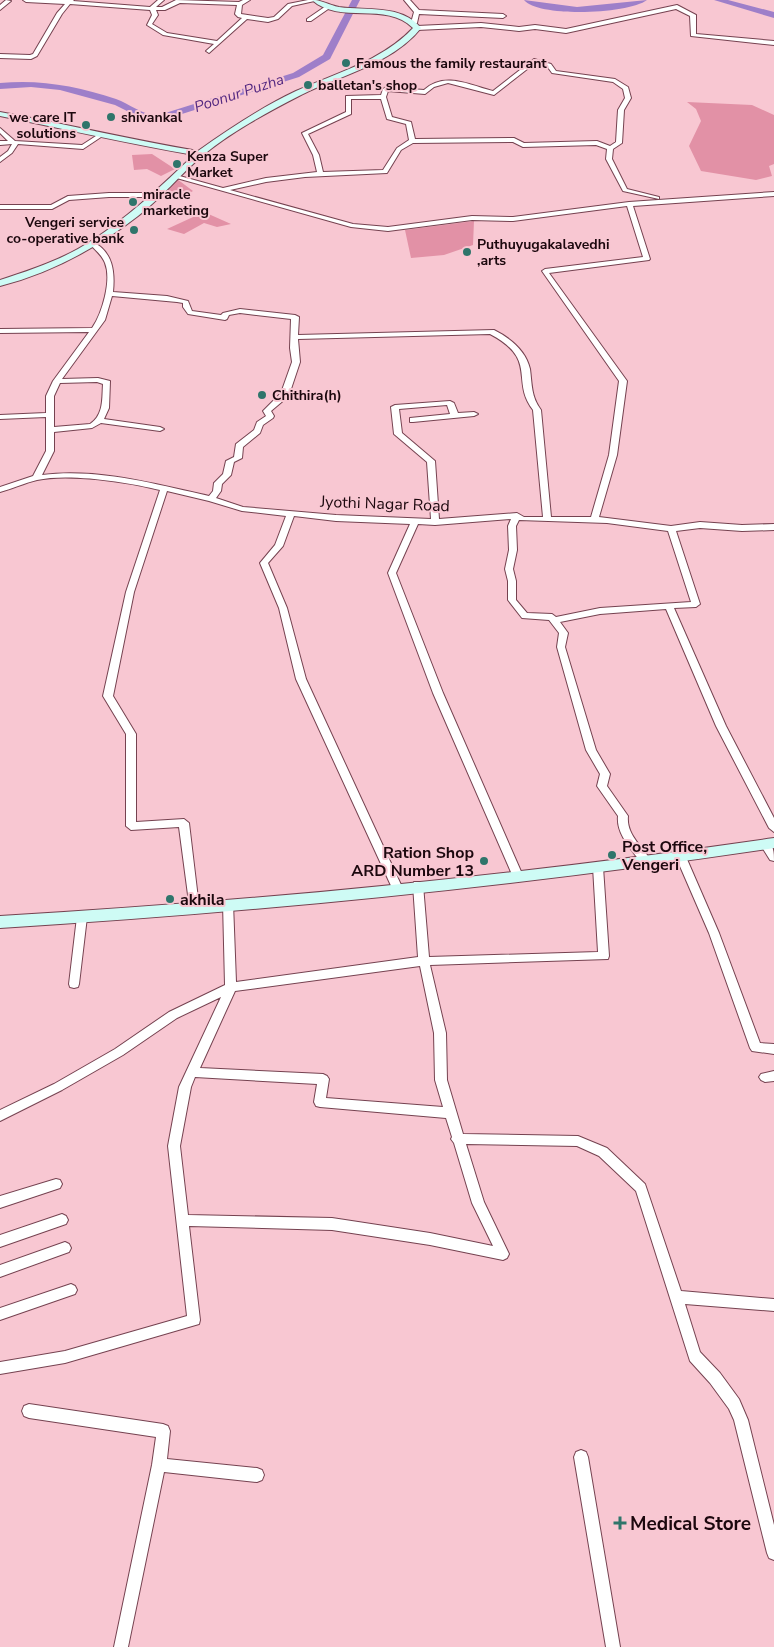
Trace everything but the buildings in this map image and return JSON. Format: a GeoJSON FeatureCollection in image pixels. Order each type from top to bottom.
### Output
{"type":"FeatureCollection","features":[{"type":"Feature","properties":{"kind":"main road"},"geometry":{"type":"LineString","coordinates":[[0,283],[41,270],[93,244],[117,228],[200,154],[232,131],[273,106],[317,84],[385,55],[406,41],[416,25],[392,15],[328,7],[316,0]]}},
{"type":"Feature","properties":{"kind":"main road"},"geometry":{"type":"LineString","coordinates":[[0,114],[200,154]]}},
{"type":"Feature","properties":{"kind":"main road"},"geometry":{"type":"LineString","coordinates":[[0,922],[82,917],[518,876],[647,862],[770,843]]}},
{"type":"Feature","properties":{"kind":"street"},"geometry":{"type":"LineString","coordinates":[[26,0],[70,1],[152,8],[163,8],[179,1],[240,4],[247,0]]}},
{"type":"Feature","properties":{"kind":"street"},"geometry":{"type":"LineString","coordinates":[[152,8],[161,0]]}},
{"type":"Feature","properties":{"kind":"street"},"geometry":{"type":"LineString","coordinates":[[240,4],[238,14],[268,20],[276,18],[290,5],[316,0]]}},
{"type":"Feature","properties":{"kind":"street"},"geometry":{"type":"LineString","coordinates":[[407,0],[417,12],[416,25],[481,25],[519,29],[535,27],[566,31],[677,7],[693,15],[693,35],[774,42]]}},
{"type":"Feature","properties":{"kind":"street"},"geometry":{"type":"LineString","coordinates":[[0,8],[8,1]]}},
{"type":"Feature","properties":{"kind":"street"},"geometry":{"type":"LineString","coordinates":[[0,56],[31,57],[35,55],[70,1]]}},
{"type":"Feature","properties":{"kind":"street"},"geometry":{"type":"LineString","coordinates":[[309,20],[328,7]]}},
{"type":"Feature","properties":{"kind":"street"},"geometry":{"type":"LineString","coordinates":[[152,8],[155,15],[148,24],[165,34],[218,44]]}},
{"type":"Feature","properties":{"kind":"street"},"geometry":{"type":"LineString","coordinates":[[417,12],[503,16]]}},
{"type":"Feature","properties":{"kind":"street"},"geometry":{"type":"LineString","coordinates":[[210,51],[246,17]]}},
{"type":"Feature","properties":{"kind":"street"},"geometry":{"type":"LineString","coordinates":[[225,189],[263,179],[320,173],[385,172],[399,150],[412,141],[514,140],[523,145],[596,143],[610,148],[619,143],[621,110],[628,98],[626,88],[615,81],[554,72],[549,64],[534,61],[494,93],[443,80],[430,85],[425,92],[386,89],[383,97],[389,118],[409,123],[412,141]]}},
{"type":"Feature","properties":{"kind":"street"},"geometry":{"type":"LineString","coordinates":[[320,173],[316,155],[305,133],[349,113],[348,97],[383,97]]}},
{"type":"Feature","properties":{"kind":"street"},"geometry":{"type":"LineString","coordinates":[[0,130],[14,144]]}},
{"type":"Feature","properties":{"kind":"street"},"geometry":{"type":"LineString","coordinates":[[0,143],[14,144],[22,142],[83,147],[102,135]]}},
{"type":"Feature","properties":{"kind":"street"},"geometry":{"type":"LineString","coordinates":[[0,160],[10,152],[14,144]]}},
{"type":"Feature","properties":{"kind":"street"},"geometry":{"type":"LineString","coordinates":[[610,148],[609,159],[625,190],[658,198],[656,202]]}},
{"type":"Feature","properties":{"kind":"street"},"geometry":{"type":"LineString","coordinates":[[176,177],[198,184],[225,189],[353,226],[388,229],[472,218],[512,219],[629,204],[774,194]]}},
{"type":"Feature","properties":{"kind":"street"},"geometry":{"type":"LineString","coordinates":[[0,207],[52,207],[68,198],[109,195],[155,196]]}},
{"type":"Feature","properties":{"kind":"street"},"geometry":{"type":"LineString","coordinates":[[594,520],[613,455],[623,382],[545,271],[647,259],[629,204]]}},
{"type":"Feature","properties":{"kind":"street"},"geometry":{"type":"LineString","coordinates":[[36,478],[50,451],[50,396],[57,381],[101,320],[109,293],[111,278],[109,260],[93,244]]}},
{"type":"Feature","properties":{"kind":"street"},"geometry":{"type":"LineString","coordinates":[[109,293],[176,299],[186,302],[186,307],[190,313],[209,317],[225,318],[225,314],[240,311],[295,317],[296,362],[290,370],[290,380],[284,395],[267,411],[270,416],[260,424],[257,431],[239,446],[238,458],[230,461],[226,475],[218,482],[217,491],[212,499]]}},
{"type":"Feature","properties":{"kind":"street"},"geometry":{"type":"LineString","coordinates":[[0,331],[94,330]]}},
{"type":"Feature","properties":{"kind":"street"},"geometry":{"type":"LineString","coordinates":[[294,337],[491,332],[500,336],[522,356],[531,404],[537,410],[547,519]]}},
{"type":"Feature","properties":{"kind":"street"},"geometry":{"type":"LineString","coordinates":[[57,381],[98,380],[108,383],[101,421]]}},
{"type":"Feature","properties":{"kind":"street"},"geometry":{"type":"LineString","coordinates":[[435,522],[430,461],[398,434],[395,407],[450,404],[454,416]]}},
{"type":"Feature","properties":{"kind":"street"},"geometry":{"type":"LineString","coordinates":[[413,420],[474,414]]}},
{"type":"Feature","properties":{"kind":"street"},"geometry":{"type":"LineString","coordinates":[[0,417],[49,415]]}},
{"type":"Feature","properties":{"kind":"street"},"geometry":{"type":"LineString","coordinates":[[51,430],[92,426],[101,421],[160,429]]}},
{"type":"Feature","properties":{"kind":"street","name":"Jyothi Nagar Road"},"geometry":{"type":"LineString","coordinates":[[0,490],[36,478],[61,475],[133,481],[164,490],[212,499],[242,509],[291,514],[435,522],[517,516],[594,520],[671,529],[700,525],[742,528],[774,527]]}},
{"type":"Feature","properties":{"kind":"street"},"geometry":{"type":"LineString","coordinates":[[164,490],[130,592],[108,696],[131,734],[132,826],[184,823],[194,907]]}},
{"type":"Feature","properties":{"kind":"street"},"geometry":{"type":"LineString","coordinates":[[291,514],[279,546],[264,563],[283,608],[302,678],[397,887]]}},
{"type":"Feature","properties":{"kind":"street"},"geometry":{"type":"LineString","coordinates":[[517,516],[512,526],[513,550],[509,569],[512,581],[512,600],[525,616],[552,616],[564,633],[561,647],[591,750],[605,774],[602,786],[623,816],[622,826],[629,838],[647,862]]}},
{"type":"Feature","properties":{"kind":"street"},"geometry":{"type":"LineString","coordinates":[[415,521],[392,573],[438,693],[518,876]]}},
{"type":"Feature","properties":{"kind":"street"},"geometry":{"type":"LineString","coordinates":[[554,620],[600,611],[696,604],[671,529]]}},
{"type":"Feature","properties":{"kind":"street"},"geometry":{"type":"LineString","coordinates":[[669,606],[721,726],[774,828]]}},
{"type":"Feature","properties":{"kind":"street"},"geometry":{"type":"LineString","coordinates":[[770,843],[774,857]]}},
{"type":"Feature","properties":{"kind":"street"},"geometry":{"type":"LineString","coordinates":[[681,857],[714,933],[756,1048],[774,1049]]}},
{"type":"Feature","properties":{"kind":"street"},"geometry":{"type":"LineString","coordinates":[[0,1116],[58,1087],[119,1052],[173,1015],[232,987],[424,961],[604,956],[598,866]]}},
{"type":"Feature","properties":{"kind":"street"},"geometry":{"type":"LineString","coordinates":[[182,1220],[332,1224],[430,1239],[503,1254],[478,1203],[457,1139],[442,1080],[440,1033],[424,961],[418,885]]}},
{"type":"Feature","properties":{"kind":"street"},"geometry":{"type":"LineString","coordinates":[[0,1368],[65,1357],[194,1320],[174,1146],[185,1086],[232,987],[228,904]]}},
{"type":"Feature","properties":{"kind":"street"},"geometry":{"type":"LineString","coordinates":[[74,984],[82,917]]}},
{"type":"Feature","properties":{"kind":"street"},"geometry":{"type":"LineString","coordinates":[[192,1072],[323,1079],[320,1102],[450,1113]]}},
{"type":"Feature","properties":{"kind":"street"},"geometry":{"type":"LineString","coordinates":[[457,1139],[578,1141],[603,1152],[641,1188],[695,1356],[716,1378],[734,1404],[741,1420],[774,1553]]}},
{"type":"Feature","properties":{"kind":"street"},"geometry":{"type":"LineString","coordinates":[[0,1202],[56,1184]]}},
{"type":"Feature","properties":{"kind":"street"},"geometry":{"type":"LineString","coordinates":[[0,1241],[62,1220]]}},
{"type":"Feature","properties":{"kind":"street"},"geometry":{"type":"LineString","coordinates":[[0,1271],[65,1248]]}},
{"type":"Feature","properties":{"kind":"street"},"geometry":{"type":"LineString","coordinates":[[0,1314],[72,1290]]}},
{"type":"Feature","properties":{"kind":"street"},"geometry":{"type":"LineString","coordinates":[[677,1297],[774,1305]]}},
{"type":"Feature","properties":{"kind":"street"},"geometry":{"type":"LineString","coordinates":[[30,1411],[163,1430],[159,1465],[120,1647]]}},
{"type":"Feature","properties":{"kind":"street"},"geometry":{"type":"LineString","coordinates":[[580,1457],[613,1647]]}},
{"type":"Feature","properties":{"kind":"street"},"geometry":{"type":"LineString","coordinates":[[159,1465],[257,1475]]}},
{"type":"Feature","properties":{"kind":"shaded area"},"geometry":{"type":"Polygon","coordinates":[[[687,102],[752,105],[774,115],[774,164],[769,166],[772,176],[756,180],[701,171],[689,146],[701,121],[696,109],[687,102]]]}},
{"type":"Feature","properties":{"kind":"shaded area"},"geometry":{"type":"Polygon","coordinates":[[[152,154],[175,169],[161,176],[147,169],[134,170],[132,155],[152,154]]]}},
{"type":"Feature","properties":{"kind":"shaded area"},"geometry":{"type":"Polygon","coordinates":[[[177,179],[193,191],[184,196],[161,188],[177,179]]]}},
{"type":"Feature","properties":{"kind":"shaded area"},"geometry":{"type":"Polygon","coordinates":[[[204,212],[231,224],[217,227],[204,223],[184,234],[167,229],[204,212]]]}},
{"type":"Feature","properties":{"kind":"shaded area"},"geometry":{"type":"Polygon","coordinates":[[[474,221],[473,245],[444,255],[411,258],[405,230],[474,221]]]}},
{"type":"Feature","properties":{"kind":"waterway","name":"Poonur Puzha"},"geometry":{"type":"LineString","coordinates":[[0,86],[31,84],[60,87],[118,103],[149,118],[160,118],[296,75],[327,57],[356,0]]}},
{"type":"Feature","properties":{"kind":"waterway","name":"Poonur Puzha"},"geometry":{"type":"LineString","coordinates":[[528,0],[533,5],[564,9],[601,8],[643,0]]}},
{"type":"Feature","properties":{"kind":"waterway","name":"Poonur Puzha"},"geometry":{"type":"LineString","coordinates":[[718,0],[774,15]]}},
{"type":"Feature","properties":{"kind":"place","name":"Famous the family restaurant"},"geometry":{"type":"Point","coordinates":[346,63]}},
{"type":"Feature","properties":{"kind":"place","name":"balletan's shop"},"geometry":{"type":"Point","coordinates":[308,85]}},
{"type":"Feature","properties":{"kind":"place","name":"shivankal"},"geometry":{"type":"Point","coordinates":[111,117]}},
{"type":"Feature","properties":{"kind":"place","name":"we care IT solutions"},"geometry":{"type":"Point","coordinates":[86,125]}},
{"type":"Feature","properties":{"kind":"place","name":"Kenza Super Market"},"geometry":{"type":"Point","coordinates":[177,164]}},
{"type":"Feature","properties":{"kind":"place","name":"miracle marketing"},"geometry":{"type":"Point","coordinates":[133,202]}},
{"type":"Feature","properties":{"kind":"place","name":"Vengeri service co-operative bank"},"geometry":{"type":"Point","coordinates":[134,230]}},
{"type":"Feature","properties":{"kind":"place","name":"Puthuyugakalavedhi ,arts"},"geometry":{"type":"Point","coordinates":[467,252]}},
{"type":"Feature","properties":{"kind":"place","name":"Chithira(h)"},"geometry":{"type":"Point","coordinates":[262,395]}},
{"type":"Feature","properties":{"kind":"place","name":"Post Office, Vengeri"},"geometry":{"type":"Point","coordinates":[612,855]}},
{"type":"Feature","properties":{"kind":"place","name":"Ration Shop ARD Number 13"},"geometry":{"type":"Point","coordinates":[484,861]}},
{"type":"Feature","properties":{"kind":"place","name":"akhila"},"geometry":{"type":"Point","coordinates":[170,899]}},
{"type":"Feature","properties":{"kind":"place","name":"Medical Store"},"geometry":{"type":"Point","coordinates":[620,1523]}}]}
